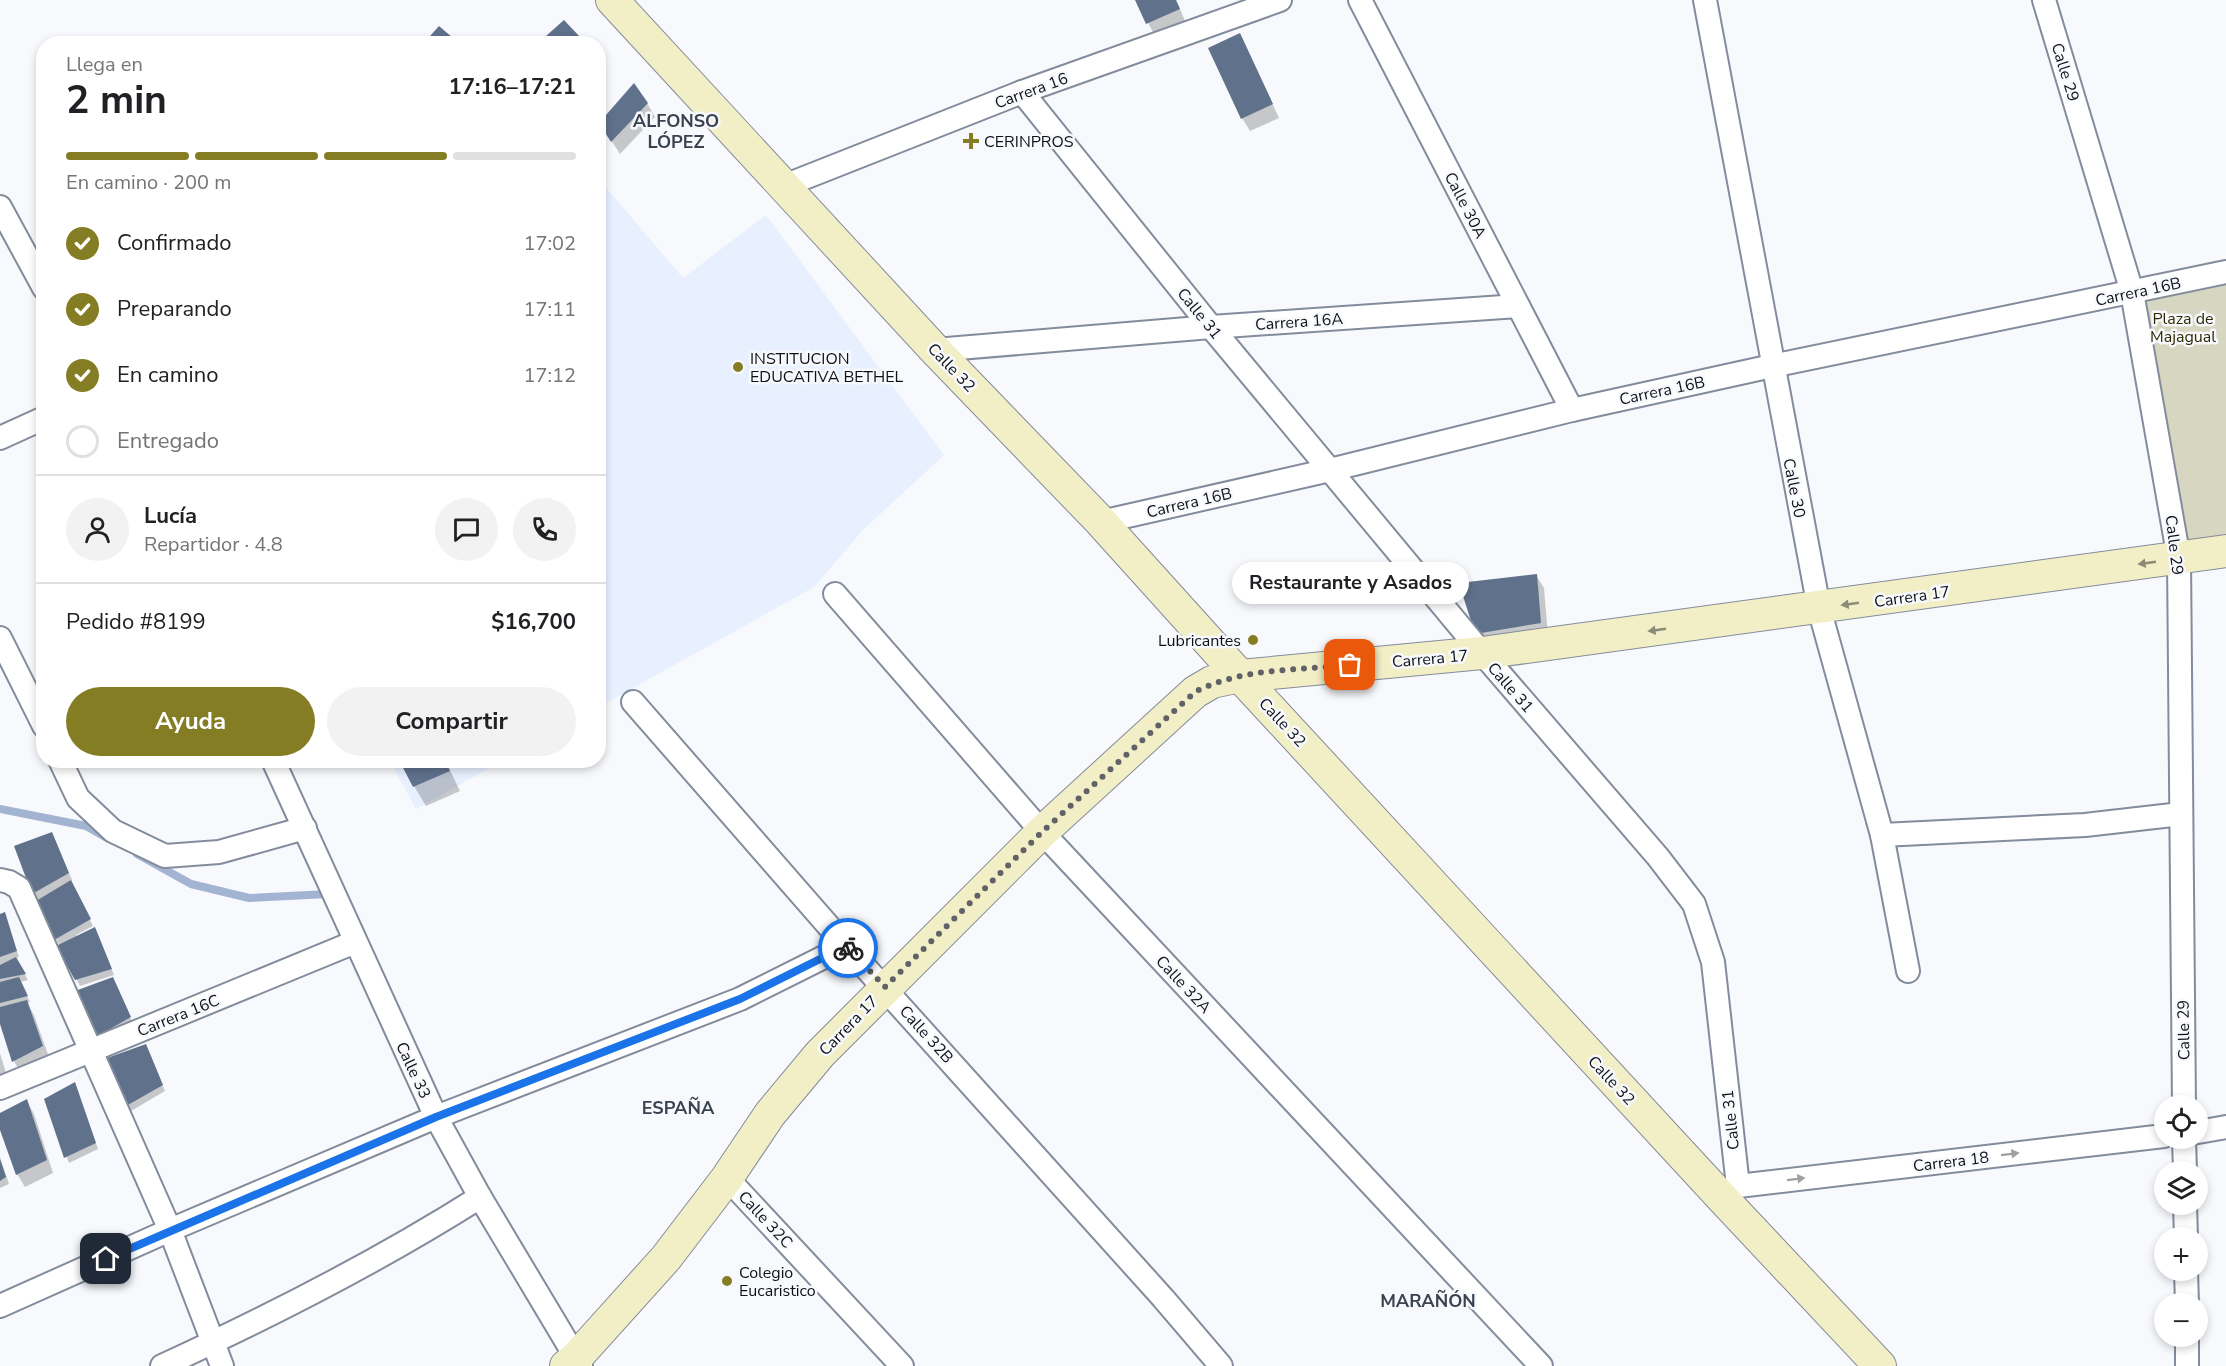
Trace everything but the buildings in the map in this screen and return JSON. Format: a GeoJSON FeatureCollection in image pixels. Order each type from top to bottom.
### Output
{"type":"FeatureCollection","features":[{"type":"Feature","properties":{"kind":"main road","name":"Calle 32"},"geometry":{"type":"LineString","coordinates":[[612,0],[935,350],[1101,522],[1240,676],[1730,1193],[1880,1366]]}},
{"type":"Feature","properties":{"kind":"main road","name":"Carrera 17"},"geometry":{"type":"LineString","coordinates":[[574,1363],[666,1258],[727,1178],[770,1114],[820,1054],[1042,832],[1195,692],[1212,682],[1240,676],[1482,653],[2226,551]]}},
{"type":"Feature","properties":{"kind":"street","name":"Carrera 16"},"geometry":{"type":"LineString","coordinates":[[784,186],[1022,92],[1281,0]]}},
{"type":"Feature","properties":{"kind":"street","name":"Calle 30A"},"geometry":{"type":"LineString","coordinates":[[1360,0],[1572,410]]}},
{"type":"Feature","properties":{"kind":"street","name":"Calle 30"},"geometry":{"type":"LineString","coordinates":[[1705,0],[1819,608],[1882,835],[1908,971]]}},
{"type":"Feature","properties":{"kind":"street","name":"Calle 29"},"geometry":{"type":"LineString","coordinates":[[2044,0],[2132,292],[2179,559],[2184,1095]]}},
{"type":"Feature","properties":{"kind":"street","name":"Calle 31"},"geometry":{"type":"LineString","coordinates":[[1022,92],[1211,327],[1482,653],[1658,857],[1694,904],[1713,962],[1730,1193]]}},
{"type":"Feature","properties":{"kind":"street"},"geometry":{"type":"LineString","coordinates":[[0,207],[36,273]]}},
{"type":"Feature","properties":{"kind":"street","name":"Carrera 16B"},"geometry":{"type":"LineString","coordinates":[[1101,522],[1330,470],[1572,410],[2226,272]]}},
{"type":"Feature","properties":{"kind":"street","name":"Carrera 16A"},"geometry":{"type":"LineString","coordinates":[[935,350],[1211,327],[1518,306]]}},
{"type":"Feature","properties":{"kind":"street"},"geometry":{"type":"LineString","coordinates":[[0,438],[36,422]]}},
{"type":"Feature","properties":{"kind":"street","name":"Calle 32A"},"geometry":{"type":"LineString","coordinates":[[835,594],[1042,832],[1541,1366]]}},
{"type":"Feature","properties":{"kind":"street"},"geometry":{"type":"LineString","coordinates":[[0,638],[10,680],[36,715]]}},
{"type":"Feature","properties":{"kind":"street","name":"Calle 32B"},"geometry":{"type":"LineString","coordinates":[[633,702],[846,946],[1163,1298],[1221,1366]]}},
{"type":"Feature","properties":{"kind":"street"},"geometry":{"type":"LineString","coordinates":[[64,768],[78,798],[113,831],[165,856],[219,852],[305,828]]}},
{"type":"Feature","properties":{"kind":"street","name":"Calle 33"},"geometry":{"type":"LineString","coordinates":[[277,768],[436,1117],[574,1363]]}},
{"type":"Feature","properties":{"kind":"street"},"geometry":{"type":"LineString","coordinates":[[1882,835],[2085,825],[2181,814]]}},
{"type":"Feature","properties":{"kind":"street"},"geometry":{"type":"LineString","coordinates":[[5,881],[20,888],[170,1230],[222,1366]]}},
{"type":"Feature","properties":{"kind":"street","name":"Carrera 16C"},"geometry":{"type":"LineString","coordinates":[[0,1088],[355,942]]}},
{"type":"Feature","properties":{"kind":"street"},"geometry":{"type":"LineString","coordinates":[[0,1306],[170,1230],[436,1117],[740,999],[846,946]]}},
{"type":"Feature","properties":{"kind":"street"},"geometry":{"type":"LineString","coordinates":[[2208,1130],[2226,1127]]}},
{"type":"Feature","properties":{"kind":"street","name":"Carrera 18"},"geometry":{"type":"LineString","coordinates":[[1730,1193],[2154,1137]]}},
{"type":"Feature","properties":{"kind":"street","name":"Calle 32C"},"geometry":{"type":"LineString","coordinates":[[727,1178],[902,1366]]}},
{"type":"Feature","properties":{"kind":"street"},"geometry":{"type":"LineString","coordinates":[[162,1366],[416,1238],[480,1197]]}},
{"type":"Feature","properties":{"kind":"street"},"geometry":{"type":"LineString","coordinates":[[2187,1347],[2187,1366]]}},
{"type":"Feature","properties":{"kind":"shaded area","name":"INSTITUCION EDUCATIVA BETHEL"},"geometry":{"type":"Polygon","coordinates":[[[606,187],[683,278],[766,215],[944,455],[863,530],[814,587],[606,703],[606,187]]]}},
{"type":"Feature","properties":{"kind":"shaded area"},"geometry":{"type":"Polygon","coordinates":[[[394,768],[489,768],[416,809],[394,768]]]}},
{"type":"Feature","properties":{"kind":"green space","name":"Plaza de Majagual"},"geometry":{"type":"Polygon","coordinates":[[[2226,272],[2226,551],[2179,559],[2132,292],[2226,272]]]}},
{"type":"Feature","properties":{"kind":"waterway"},"geometry":{"type":"LineString","coordinates":[[0,809],[86,826],[107,838]]}},
{"type":"Feature","properties":{"kind":"waterway"},"geometry":{"type":"LineString","coordinates":[[137,854],[191,884],[249,898],[328,894]]}},
{"type":"Feature","properties":{"kind":"way so far"},"geometry":{"type":"LineString","coordinates":[[848,948],[885,987],[1042,832],[1195,692],[1212,682],[1240,676],[1350,665]]}},
{"type":"Feature","properties":{"kind":"place","name":"CERINPROS"},"geometry":{"type":"Point","coordinates":[971,141]}},
{"type":"Feature","properties":{"kind":"place","name":"INSTITUCION EDUCATIVA BETHEL"},"geometry":{"type":"Point","coordinates":[738,367]}},
{"type":"Feature","properties":{"kind":"place","name":"Lubricantes"},"geometry":{"type":"Point","coordinates":[1253,640]}},
{"type":"Feature","properties":{"kind":"place","name":"Restaurante y Asados"},"geometry":{"type":"Point","coordinates":[1350,665]}},
{"type":"Feature","properties":{"kind":"place","name":"Colegio Eucaristico"},"geometry":{"type":"Point","coordinates":[727,1281]}},
{"type":"Feature","properties":{"kind":"district","name":"ALFONSO LÓPEZ"},"geometry":{"type":"Point","coordinates":[676,131]}},
{"type":"Feature","properties":{"kind":"district","name":"ESPAÑA"},"geometry":{"type":"Point","coordinates":[678,1108]}},
{"type":"Feature","properties":{"kind":"district","name":"MARAÑÓN"},"geometry":{"type":"Point","coordinates":[1428,1301]}},
{"type":"Feature","properties":{"kind":"route"},"geometry":{"type":"LineString","coordinates":[[106,1259],[436,1117],[740,999],[846,946],[848,948]]}}]}
